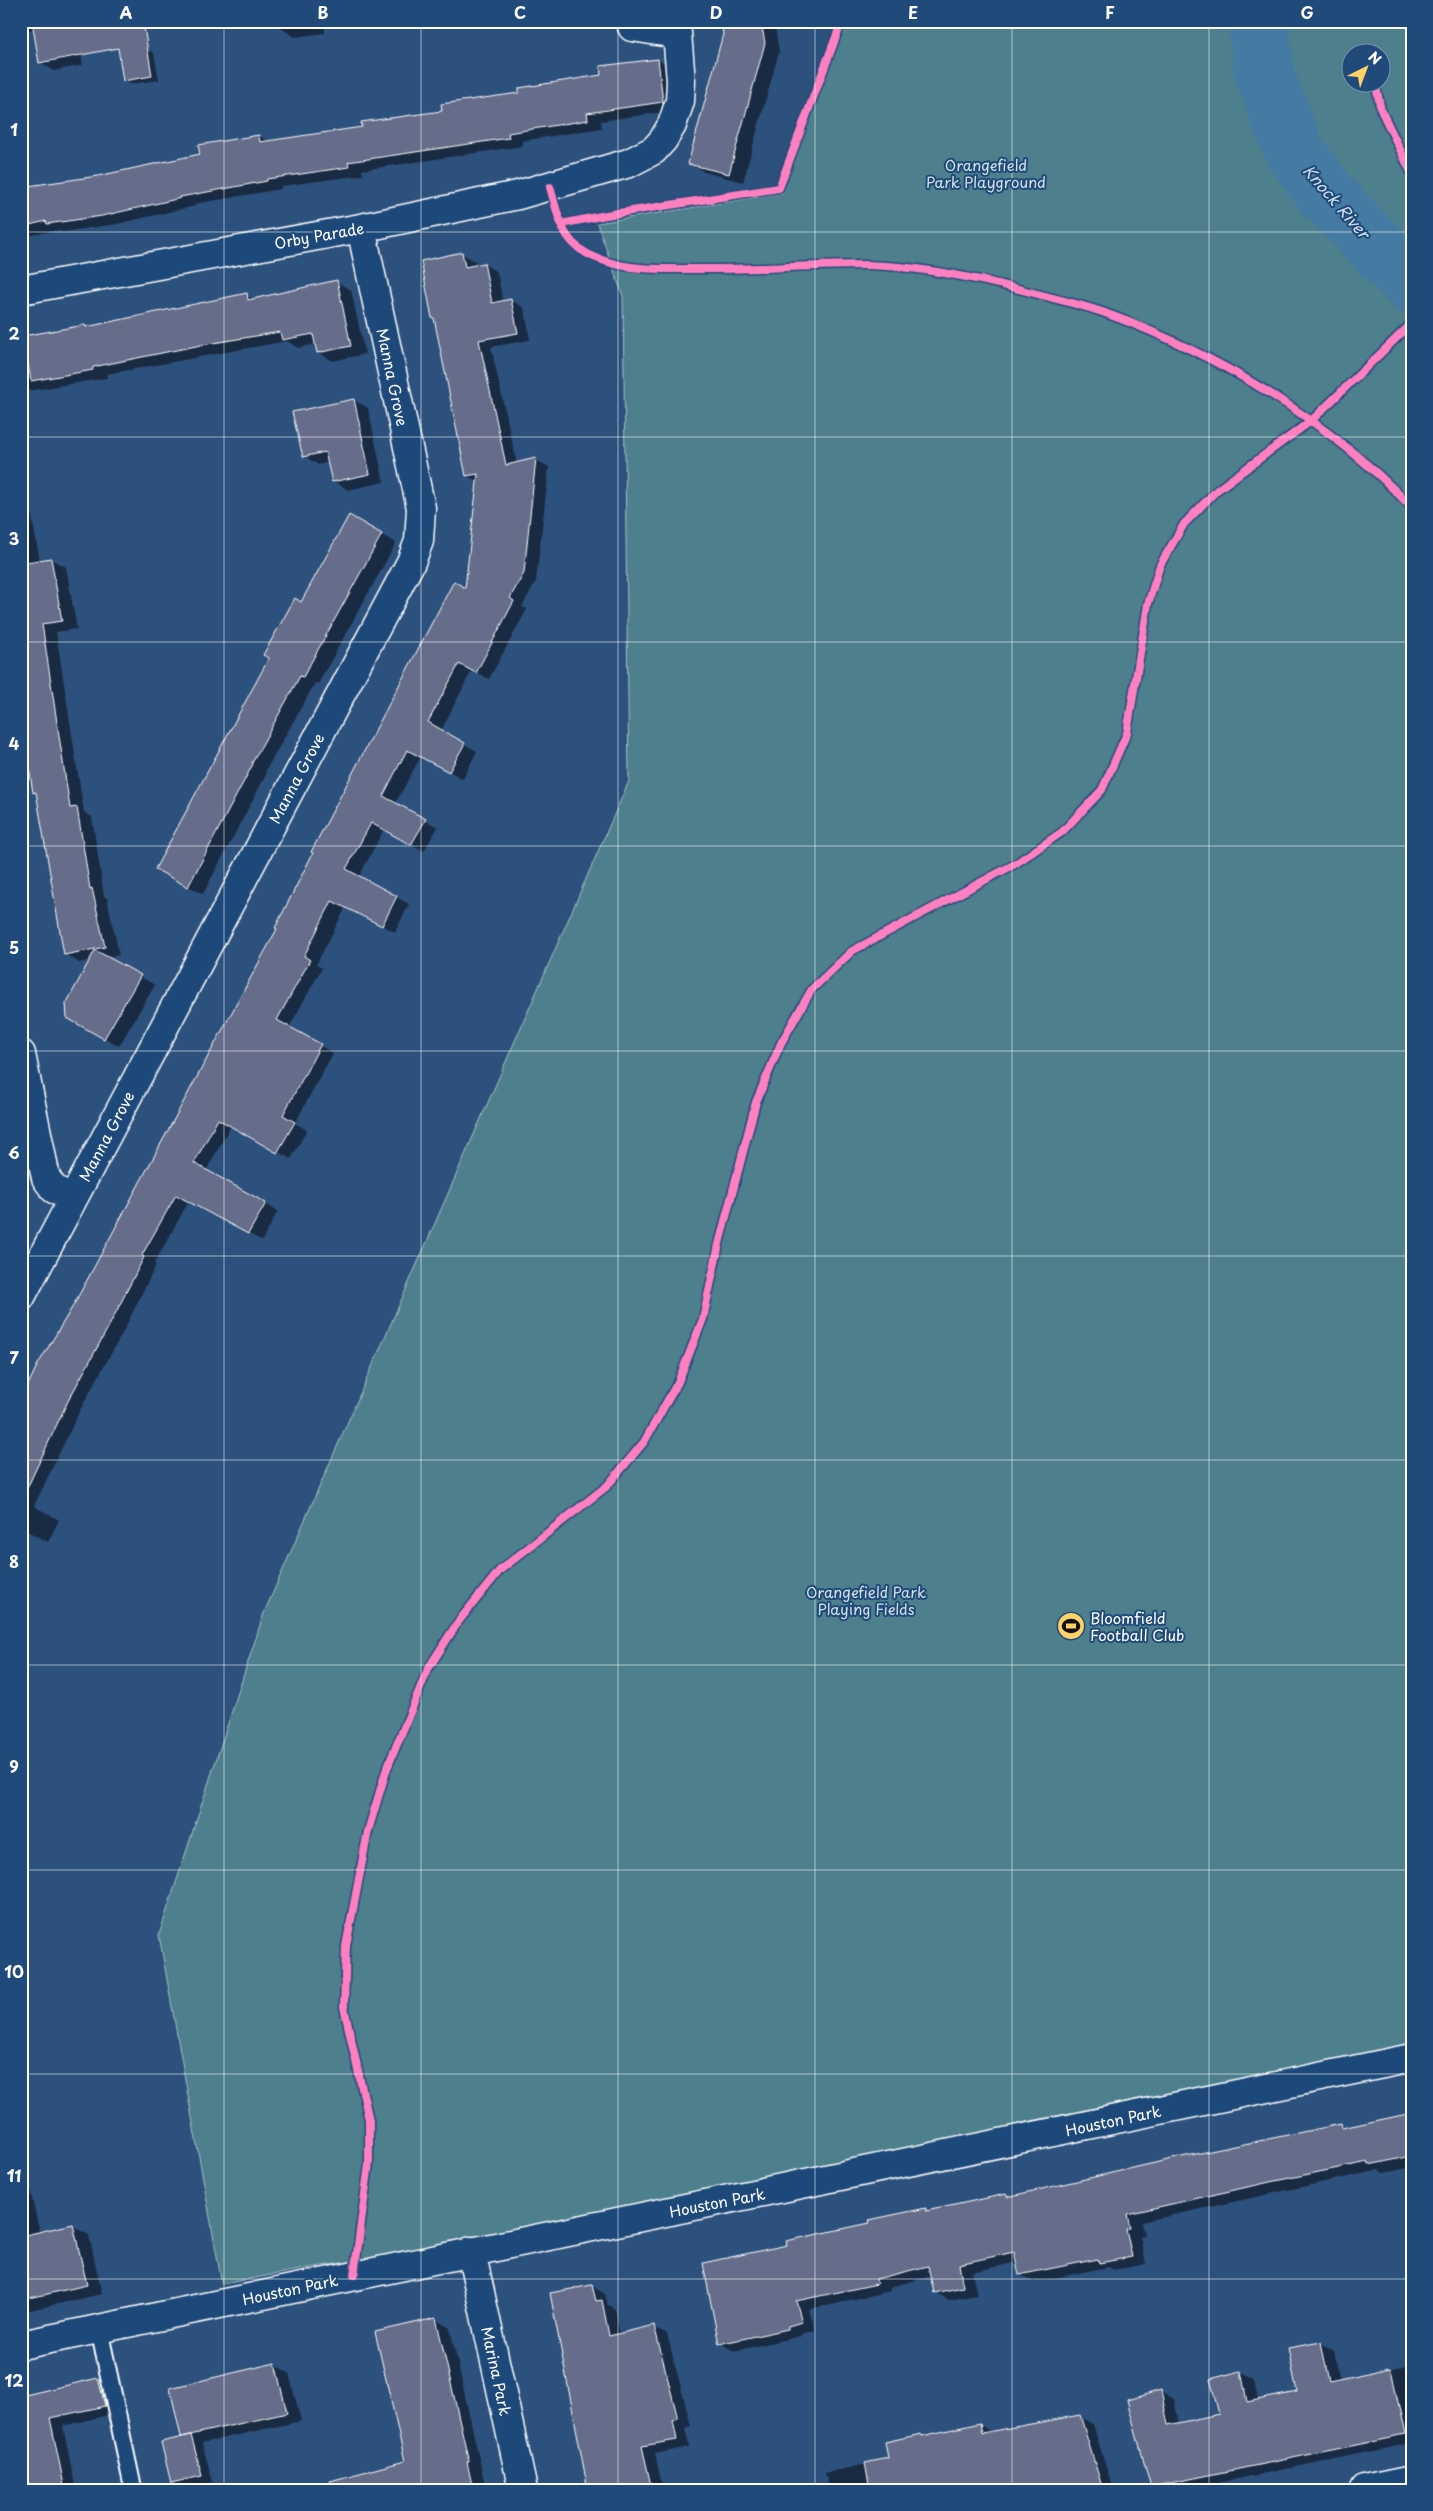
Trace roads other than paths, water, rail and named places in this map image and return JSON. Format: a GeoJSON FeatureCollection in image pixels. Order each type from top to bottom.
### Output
{"type":"FeatureCollection","features":[{"type":"Feature","properties":{"kind":"street"},"geometry":{"type":"LineString","coordinates":[[632,27],[676,27]]}},
{"type":"Feature","properties":{"kind":"street","name":"Orby Parade"},"geometry":{"type":"LineString","coordinates":[[21,290],[361,228],[550,187],[614,169],[654,150],[672,125],[680,101],[682,81],[676,27]]}},
{"type":"Feature","properties":{"kind":"street","name":"Manna Grove"},"geometry":{"type":"LineString","coordinates":[[21,1297],[411,562],[419,541],[420,508],[361,228]]}},
{"type":"Feature","properties":{"kind":"street"},"geometry":{"type":"LineString","coordinates":[[21,1054],[46,1178],[54,1189],[73,1199]]}},
{"type":"Feature","properties":{"kind":"street","name":"Houston Park"},"geometry":{"type":"LineString","coordinates":[[21,2345],[1412,2058]]}},
{"type":"Feature","properties":{"kind":"street","name":"Marina Park"},"geometry":{"type":"LineString","coordinates":[[471,2252],[523,2490]]}},
{"type":"Feature","properties":{"kind":"street"},"geometry":{"type":"LineString","coordinates":[[1364,2490],[1412,2480]]}},
{"type":"Feature","properties":{"kind":"lane"},"geometry":{"type":"LineString","coordinates":[[99,2329],[134,2488]]}},
{"type":"Feature","properties":{"kind":"waterway","name":"Knock River"},"geometry":{"type":"LineString","coordinates":[[1258,21],[1265,77],[1294,150],[1327,196],[1412,284]]}},
{"type":"Feature","properties":{"kind":"place","name":"Bloomfield Football Club"},"geometry":{"type":"Point","coordinates":[1071,1626]}},
{"type":"Feature","properties":{"kind":"park label","name":"Orangefield Park Playground"},"geometry":{"type":"Point","coordinates":[986,172]}},
{"type":"Feature","properties":{"kind":"park label","name":"Orangefield Park Playing Fields"},"geometry":{"type":"Point","coordinates":[866,1600]}}]}
